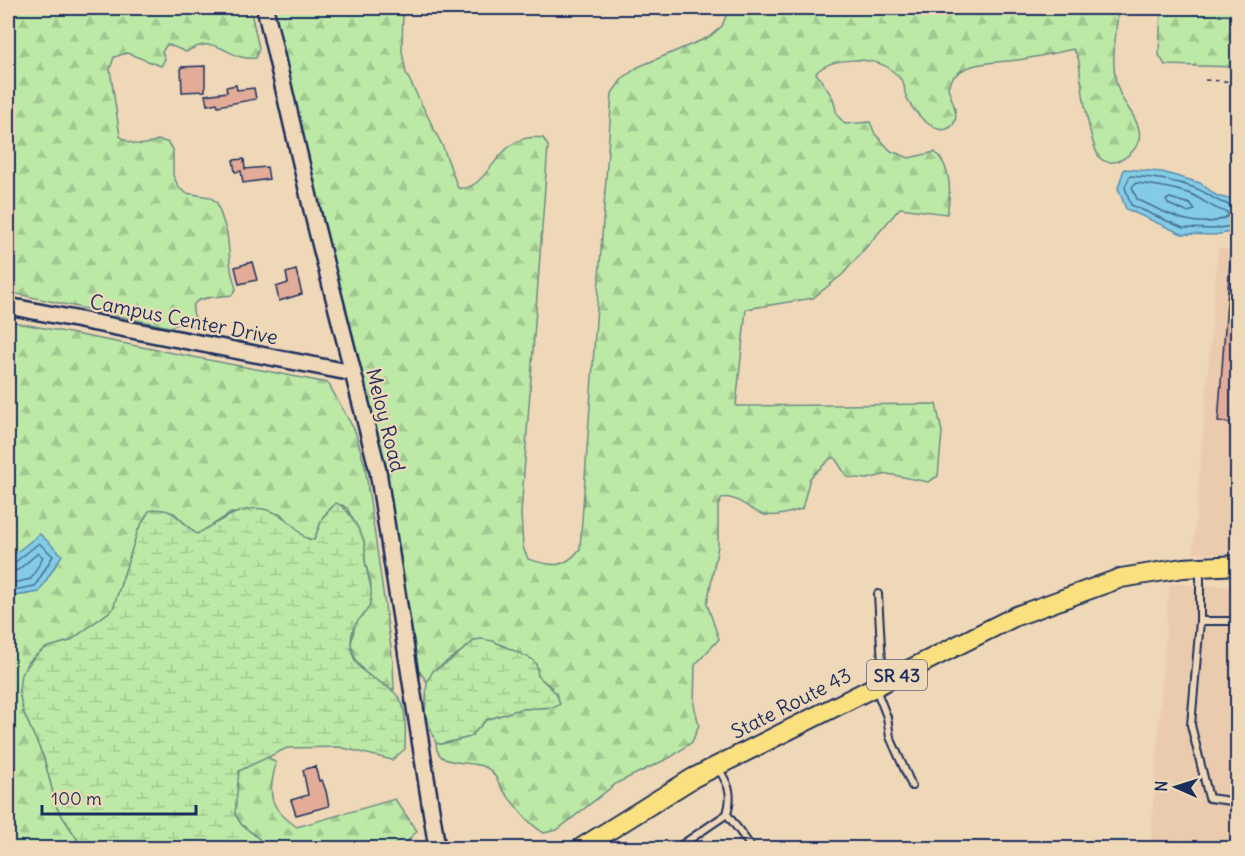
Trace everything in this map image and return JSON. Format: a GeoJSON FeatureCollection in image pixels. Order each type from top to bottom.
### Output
{"type":"FeatureCollection","features":[{"type":"Feature","properties":{"kind":"main road","name":"State Route 43"},"geometry":{"type":"LineString","coordinates":[[590,846],[641,808],[717,765],[1016,616],[1121,578],[1200,567],[1238,565]]}},
{"type":"Feature","properties":{"kind":"street","name":"Meloy Road"},"geometry":{"type":"LineString","coordinates":[[265,8],[309,199],[378,471],[437,849]]}},
{"type":"Feature","properties":{"kind":"street","name":"Campus Center Drive"},"geometry":{"type":"LineString","coordinates":[[8,306],[353,373]]}},
{"type":"Feature","properties":{"kind":"lane"},"geometry":{"type":"LineString","coordinates":[[1200,567],[1200,621],[1191,725],[1209,798],[1238,802]]}},
{"type":"Feature","properties":{"kind":"lane"},"geometry":{"type":"LineString","coordinates":[[878,594],[879,684],[890,737],[912,786]]}},
{"type":"Feature","properties":{"kind":"lane"},"geometry":{"type":"LineString","coordinates":[[1200,621],[1238,621]]}},
{"type":"Feature","properties":{"kind":"lane"},"geometry":{"type":"LineString","coordinates":[[677,849],[727,813],[732,799],[730,788],[717,765]]}},
{"type":"Feature","properties":{"kind":"lane"},"geometry":{"type":"LineString","coordinates":[[727,813],[752,849]]}},
{"type":"Feature","properties":{"kind":"path"},"geometry":{"type":"LineString","coordinates":[[1204,80],[1238,82]]}},
{"type":"Feature","properties":{"kind":"shaded area"},"geometry":{"type":"Polygon","coordinates":[[[1218,248],[1237,250],[1237,555],[1193,553],[1218,248]]]}},
{"type":"Feature","properties":{"kind":"shaded area"},"geometry":{"type":"Polygon","coordinates":[[[1169,585],[1237,587],[1237,848],[1150,848],[1169,585]]]}},
{"type":"Feature","properties":{"kind":"green space"},"geometry":{"type":"Polygon","coordinates":[[[8,8],[250,8],[259,48],[256,58],[237,56],[215,46],[197,46],[186,52],[167,44],[162,52],[165,59],[161,66],[127,53],[114,57],[110,69],[120,136],[129,142],[138,144],[147,144],[157,140],[167,142],[173,149],[173,175],[179,188],[186,193],[210,197],[217,203],[227,233],[231,270],[236,289],[232,295],[205,298],[194,304],[195,317],[201,327],[179,324],[169,327],[8,292],[8,8]]]}},
{"type":"Feature","properties":{"kind":"green space"},"geometry":{"type":"Polygon","coordinates":[[[271,8],[403,8],[402,51],[406,73],[443,147],[458,188],[469,187],[478,181],[504,151],[515,143],[527,138],[543,138],[548,146],[521,514],[523,547],[528,559],[544,563],[562,563],[574,556],[580,549],[612,93],[623,78],[638,67],[709,37],[722,26],[729,8],[1118,8],[1114,72],[1120,94],[1138,125],[1139,137],[1133,151],[1120,160],[1107,162],[1097,154],[1091,134],[1079,60],[1073,49],[968,67],[953,78],[948,87],[956,116],[952,126],[941,130],[929,124],[917,113],[906,96],[903,82],[892,70],[883,65],[863,60],[841,61],[816,73],[833,98],[837,115],[845,124],[870,122],[875,134],[891,151],[909,158],[935,152],[941,158],[949,181],[947,214],[900,208],[843,274],[813,298],[746,309],[736,406],[936,404],[942,432],[938,476],[928,482],[888,474],[867,479],[847,477],[835,458],[831,458],[810,478],[802,509],[780,515],[765,515],[733,499],[722,498],[718,506],[718,546],[707,604],[719,639],[695,665],[694,705],[699,725],[692,742],[671,757],[617,783],[557,830],[544,833],[522,813],[490,770],[480,765],[448,760],[437,751],[436,743],[441,744],[470,737],[486,720],[520,709],[555,707],[552,688],[538,676],[536,664],[504,646],[475,640],[435,671],[427,682],[417,668],[376,432],[352,337],[318,220],[271,8]]]}},
{"type":"Feature","properties":{"kind":"green space"},"geometry":{"type":"Polygon","coordinates":[[[1161,8],[1237,8],[1237,67],[1165,65],[1159,55],[1161,8]]]}},
{"type":"Feature","properties":{"kind":"green space"},"geometry":{"type":"Polygon","coordinates":[[[8,321],[328,383],[355,431],[365,466],[393,662],[394,690],[368,676],[356,661],[351,644],[356,620],[369,607],[371,584],[365,561],[364,541],[347,508],[342,505],[331,507],[323,517],[314,540],[302,537],[281,514],[231,513],[197,535],[174,513],[155,509],[138,530],[113,609],[70,641],[46,648],[36,655],[27,663],[19,691],[23,711],[44,758],[57,808],[83,848],[8,848],[8,597],[39,592],[11,558],[8,559],[8,321]]]}},
{"type":"Feature","properties":{"kind":"green space"},"geometry":{"type":"Polygon","coordinates":[[[336,503],[349,514],[362,537],[371,589],[371,600],[367,611],[353,629],[352,655],[364,671],[389,688],[402,703],[405,720],[405,749],[392,760],[339,747],[287,748],[239,771],[235,814],[241,824],[270,848],[83,848],[57,808],[44,758],[23,711],[19,691],[21,674],[36,655],[46,648],[70,641],[113,609],[138,530],[149,511],[171,512],[197,534],[246,510],[269,511],[282,516],[305,537],[314,540],[323,517],[336,503]]]}},
{"type":"Feature","properties":{"kind":"green space"},"geometry":{"type":"Polygon","coordinates":[[[475,640],[493,641],[532,659],[536,664],[538,676],[556,693],[560,704],[555,707],[520,709],[486,720],[470,737],[441,744],[436,743],[425,714],[427,682],[433,671],[450,661],[475,640]]]}},
{"type":"Feature","properties":{"kind":"green space"},"geometry":{"type":"Polygon","coordinates":[[[267,756],[276,763],[271,792],[273,800],[280,813],[297,827],[395,799],[417,831],[401,848],[270,848],[241,824],[235,814],[238,771],[267,756]]]}},
{"type":"Feature","properties":{"kind":"water"},"geometry":{"type":"Polygon","coordinates":[[[1124,169],[1162,172],[1200,183],[1217,196],[1237,201],[1237,231],[1214,235],[1182,234],[1126,209],[1118,188],[1124,169]]]}},
{"type":"Feature","properties":{"kind":"water"},"geometry":{"type":"Polygon","coordinates":[[[40,534],[62,555],[39,592],[8,597],[8,559],[40,534]]]}},
{"type":"Feature","properties":{"kind":"building"},"geometry":{"type":"Polygon","coordinates":[[[205,66],[205,91],[182,92],[181,67],[205,66]]]}},
{"type":"Feature","properties":{"kind":"building"},"geometry":{"type":"Polygon","coordinates":[[[236,85],[237,90],[254,88],[256,99],[218,106],[217,103],[207,105],[205,95],[227,92],[226,87],[236,85]]]}},
{"type":"Feature","properties":{"kind":"building"},"geometry":{"type":"Polygon","coordinates":[[[244,159],[245,169],[267,167],[269,179],[243,183],[241,171],[235,172],[233,160],[244,159]]]}},
{"type":"Feature","properties":{"kind":"building"},"geometry":{"type":"Polygon","coordinates":[[[1231,248],[1238,248],[1238,423],[1218,422],[1231,248]]]}},
{"type":"Feature","properties":{"kind":"building"},"geometry":{"type":"Polygon","coordinates":[[[252,262],[257,280],[239,284],[235,267],[252,262]]]}},
{"type":"Feature","properties":{"kind":"building"},"geometry":{"type":"Polygon","coordinates":[[[296,270],[302,294],[279,301],[276,287],[288,283],[286,273],[296,270]]]}},
{"type":"Feature","properties":{"kind":"building"},"geometry":{"type":"Polygon","coordinates":[[[315,766],[319,781],[322,780],[326,791],[329,806],[296,815],[291,800],[308,795],[303,770],[315,766]]]}}]}
